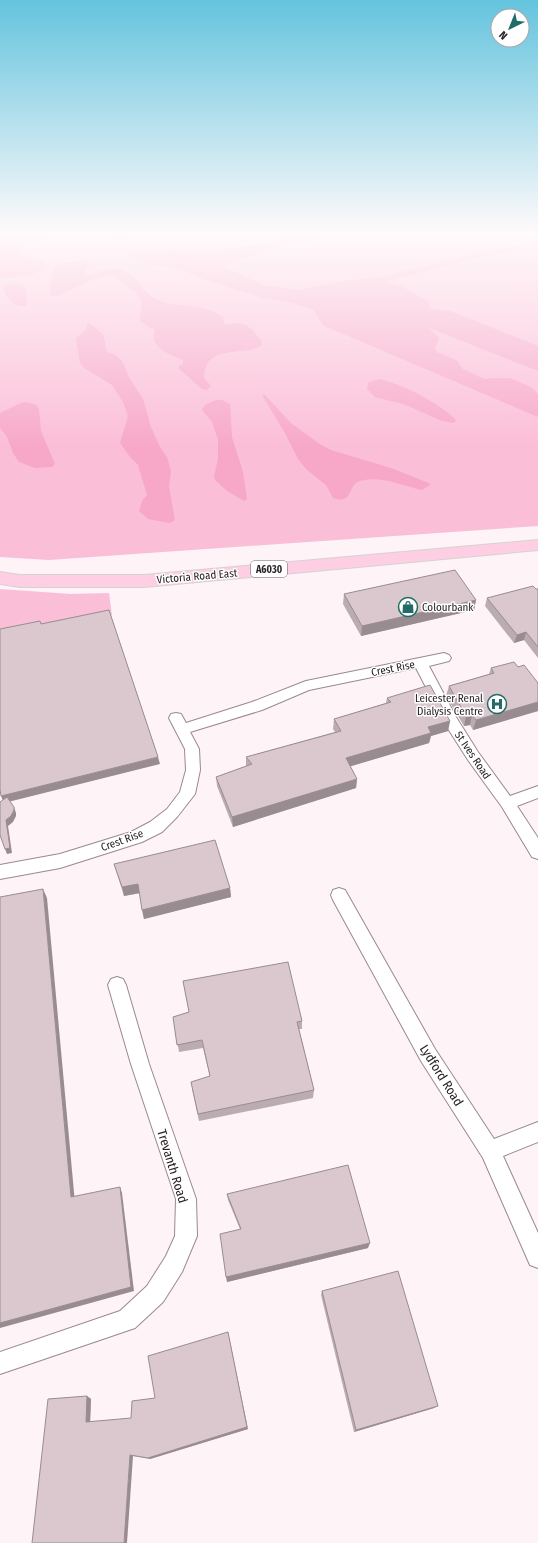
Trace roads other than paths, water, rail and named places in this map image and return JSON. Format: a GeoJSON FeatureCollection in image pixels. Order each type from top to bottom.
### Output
{"type":"FeatureCollection","features":[{"type":"Feature","properties":{"kind":"highway","name":"Victoria Road East"},"geometry":{"type":"LineString","coordinates":[[0,578],[20,581],[144,581],[538,544]]}},
{"type":"Feature","properties":{"kind":"street","name":"Crest Rise"},"geometry":{"type":"LineString","coordinates":[[0,872],[60,861],[136,837],[156,827],[172,814],[187,794],[193,770],[192,749],[179,724],[257,706],[306,686],[444,658]]}},
{"type":"Feature","properties":{"kind":"street","name":"St Ives Road"},"geometry":{"type":"LineString","coordinates":[[420,662],[450,720],[473,756],[507,803],[538,852]]}},
{"type":"Feature","properties":{"kind":"street"},"geometry":{"type":"LineString","coordinates":[[507,803],[538,792]]}},
{"type":"Feature","properties":{"kind":"street","name":"Lydford Road"},"geometry":{"type":"LineString","coordinates":[[339,895],[428,1055],[490,1151],[538,1257]]}},
{"type":"Feature","properties":{"kind":"street","name":"Trevanth Road"},"geometry":{"type":"LineString","coordinates":[[0,1363],[127,1320],[155,1294],[174,1264],[186,1236],[186,1199],[140,1064],[117,985]]}},
{"type":"Feature","properties":{"kind":"street"},"geometry":{"type":"LineString","coordinates":[[490,1151],[538,1132]]}},
{"type":"Feature","properties":{"kind":"place","name":"Colourbank"},"geometry":{"type":"Point","coordinates":[408,607]}},
{"type":"Feature","properties":{"kind":"place","name":"Leicester Renal Dialysis Centre"},"geometry":{"type":"Point","coordinates":[497,704]}}]}
